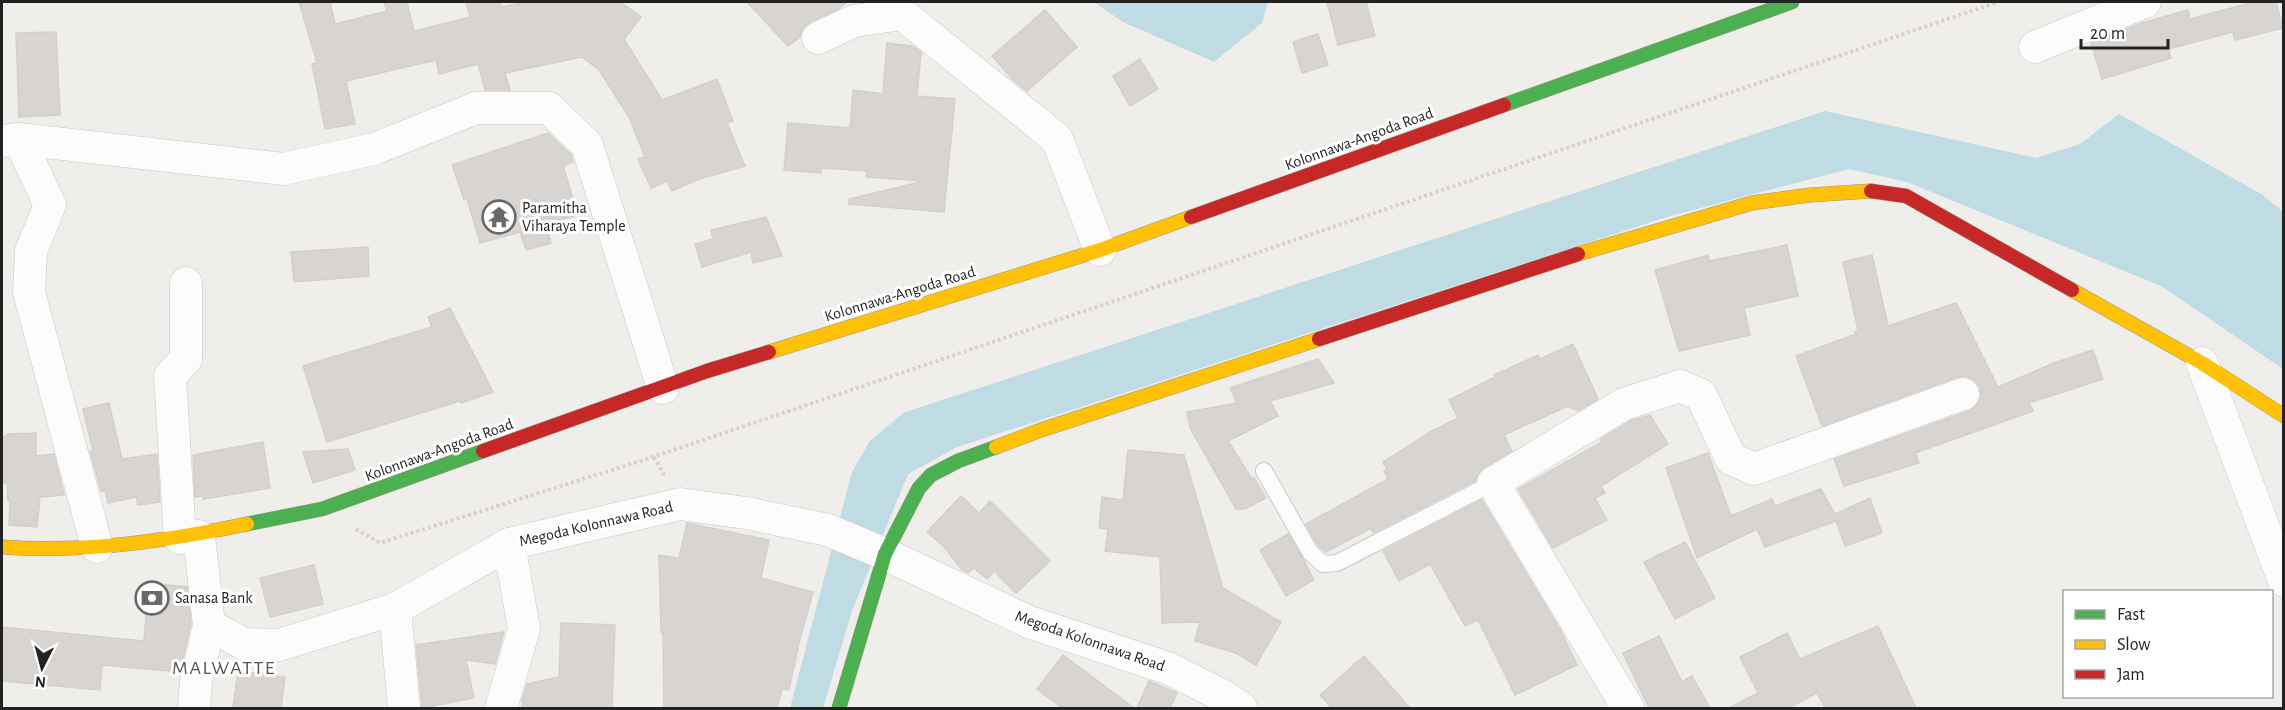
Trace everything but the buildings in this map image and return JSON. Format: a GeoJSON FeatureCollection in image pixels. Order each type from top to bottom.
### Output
{"type":"FeatureCollection","features":[{"type":"Feature","properties":{"kind":"main road","name":"Kolonnawa-Angoda Road"},"geometry":{"type":"LineString","coordinates":[[2,547],[44,550],[189,537],[322,509],[707,371],[1100,250],[1792,2]]}},
{"type":"Feature","properties":{"kind":"main road"},"geometry":{"type":"LineString","coordinates":[[839,708],[885,554],[919,488],[931,475],[958,460],[1041,430],[1572,256],[1752,203],[1810,195],[1877,191],[1906,196],[2202,363],[2283,416]]}},
{"type":"Feature","properties":{"kind":"street"},"geometry":{"type":"LineString","coordinates":[[2035,47],[2145,2]]}},
{"type":"Feature","properties":{"kind":"street"},"geometry":{"type":"LineString","coordinates":[[818,38],[854,21],[902,14],[1057,139],[1100,250]]}},
{"type":"Feature","properties":{"kind":"street"},"geometry":{"type":"LineString","coordinates":[[10,140],[283,169],[374,149],[476,108],[549,108],[587,145],[663,388]]}},
{"type":"Feature","properties":{"kind":"street"},"geometry":{"type":"LineString","coordinates":[[10,140],[50,205],[31,251],[29,291],[97,547]]}},
{"type":"Feature","properties":{"kind":"street"},"geometry":{"type":"LineString","coordinates":[[186,283],[186,360],[170,376],[189,537],[209,626],[196,682],[194,708]]}},
{"type":"Feature","properties":{"kind":"street"},"geometry":{"type":"LineString","coordinates":[[2202,363],[2283,581]]}},
{"type":"Feature","properties":{"kind":"street"},"geometry":{"type":"LineString","coordinates":[[1628,708],[1493,483],[1624,404],[1680,386],[1701,395],[1731,459],[1754,470],[1963,394]]}},
{"type":"Feature","properties":{"kind":"street","name":"Megoda Kolonnawa Road"},"geometry":{"type":"LineString","coordinates":[[209,626],[244,644],[279,645],[396,609],[509,544],[680,504],[746,513],[828,530],[885,554],[1029,622],[1170,669],[1225,697],[1241,708]]}},
{"type":"Feature","properties":{"kind":"street"},"geometry":{"type":"LineString","coordinates":[[501,708],[524,629],[509,544]]}},
{"type":"Feature","properties":{"kind":"street"},"geometry":{"type":"LineString","coordinates":[[396,609],[404,708]]}},
{"type":"Feature","properties":{"kind":"lane"},"geometry":{"type":"LineString","coordinates":[[1264,471],[1310,552],[1323,564],[1337,563],[1493,483]]}},
{"type":"Feature","properties":{"kind":"path"},"geometry":{"type":"LineString","coordinates":[[322,509],[380,543],[653,457],[1998,2]]}},
{"type":"Feature","properties":{"kind":"water"},"geometry":{"type":"Polygon","coordinates":[[[1094,2],[1268,2],[1262,23],[1214,62],[1123,22],[1094,2]]]}},
{"type":"Feature","properties":{"kind":"water"},"geometry":{"type":"Polygon","coordinates":[[[1825,111],[2036,158],[2080,144],[2119,114],[2263,195],[2283,212],[2283,369],[2161,286],[1907,182],[1849,169],[1670,216],[957,447],[908,474],[852,611],[823,708],[790,708],[852,472],[870,441],[903,413],[1825,111]]]}},
{"type":"Feature","properties":{"kind":"traffic: fast"},"geometry":{"type":"LineString","coordinates":[[1504,105],[1792,2]]}},
{"type":"Feature","properties":{"kind":"traffic: fast"},"geometry":{"type":"LineString","coordinates":[[839,708],[885,554],[919,488],[931,475],[958,461],[996,447]]}},
{"type":"Feature","properties":{"kind":"traffic: fast"},"geometry":{"type":"LineString","coordinates":[[247,524],[322,509],[483,451]]}},
{"type":"Feature","properties":{"kind":"traffic: slow"},"geometry":{"type":"LineString","coordinates":[[1578,254],[1752,203],[1810,195],[1871,191]]}},
{"type":"Feature","properties":{"kind":"traffic: slow"},"geometry":{"type":"LineString","coordinates":[[769,352],[1100,250],[1191,217]]}},
{"type":"Feature","properties":{"kind":"traffic: slow"},"geometry":{"type":"LineString","coordinates":[[2072,290],[2202,363],[2284,416]]}},
{"type":"Feature","properties":{"kind":"traffic: slow"},"geometry":{"type":"LineString","coordinates":[[996,447],[1041,430],[1319,339]]}},
{"type":"Feature","properties":{"kind":"traffic: slow"},"geometry":{"type":"LineString","coordinates":[[2,547],[95,547],[186,536],[247,524]]}},
{"type":"Feature","properties":{"kind":"traffic: jam"},"geometry":{"type":"LineString","coordinates":[[1191,217],[1504,105]]}},
{"type":"Feature","properties":{"kind":"traffic: jam"},"geometry":{"type":"LineString","coordinates":[[1871,191],[1906,196],[2072,290]]}},
{"type":"Feature","properties":{"kind":"traffic: jam"},"geometry":{"type":"LineString","coordinates":[[1319,339],[1578,254]]}},
{"type":"Feature","properties":{"kind":"traffic: jam"},"geometry":{"type":"LineString","coordinates":[[483,451],[707,371],[769,352]]}},
{"type":"Feature","properties":{"kind":"place","name":"Paramitha Viharaya Temple"},"geometry":{"type":"Point","coordinates":[499,217]}},
{"type":"Feature","properties":{"kind":"place","name":"Sanasa Bank"},"geometry":{"type":"Point","coordinates":[152,598]}},
{"type":"Feature","properties":{"kind":"district","name":"MALWATTE"},"geometry":{"type":"Point","coordinates":[224,668]}}]}
